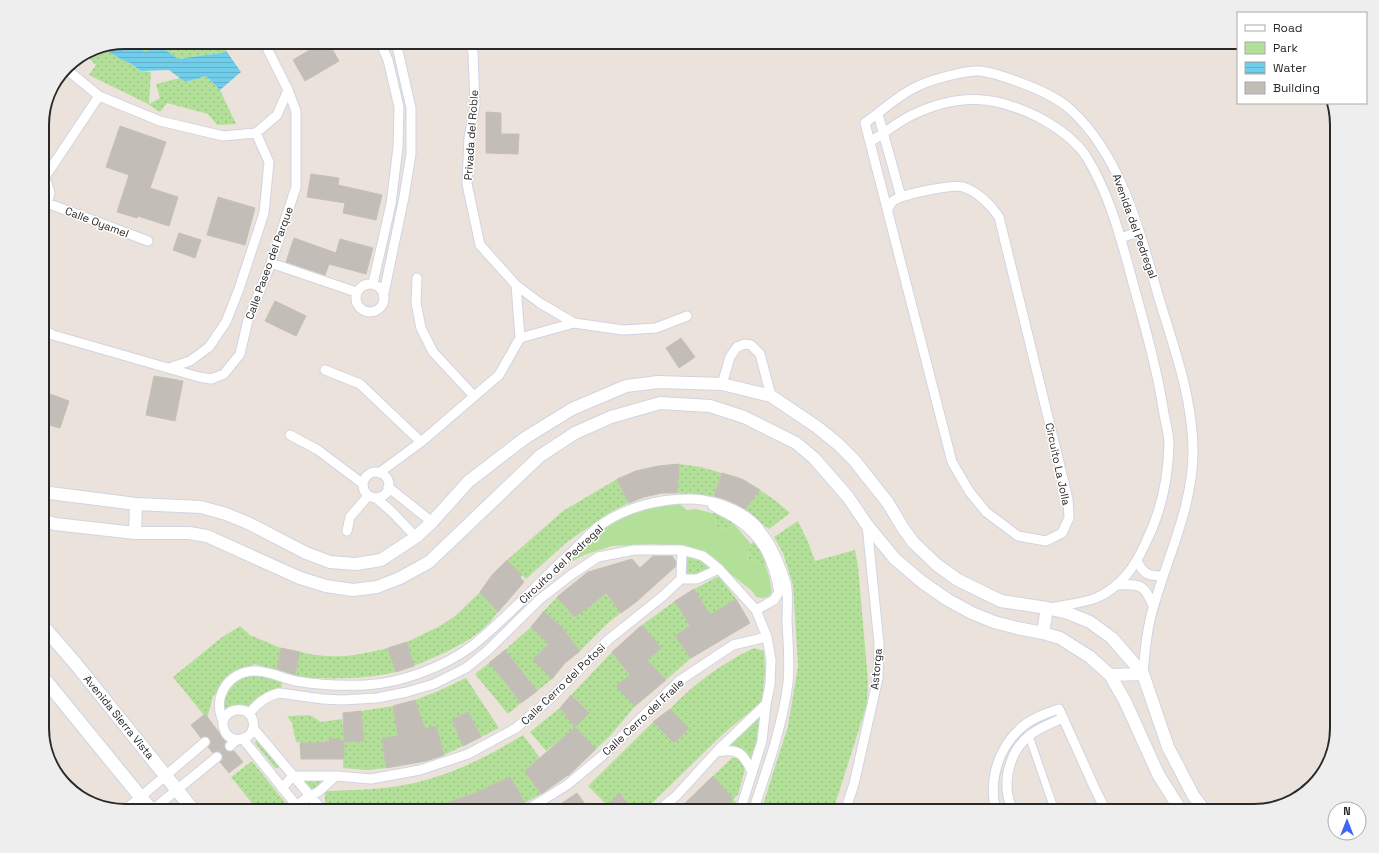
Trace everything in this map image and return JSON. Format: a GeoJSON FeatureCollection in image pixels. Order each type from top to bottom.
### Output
{"type":"FeatureCollection","features":[{"type":"Feature","properties":{"kind":"main road","name":"Avenida Sierra Vista"},"geometry":{"type":"LineString","coordinates":[[49,633],[75,663],[189,804]]}},
{"type":"Feature","properties":{"kind":"main road"},"geometry":{"type":"LineString","coordinates":[[49,684],[146,804]]}},
{"type":"Feature","properties":{"kind":"street","name":"Calle Paseo del Parque"},"geometry":{"type":"LineString","coordinates":[[49,333],[199,377],[211,379],[224,374],[240,354],[248,320],[271,263],[296,187],[296,111],[288,90],[268,49]]}},
{"type":"Feature","properties":{"kind":"street"},"geometry":{"type":"LineString","coordinates":[[372,283],[391,204],[398,147],[399,107],[388,60],[383,49]]}},
{"type":"Feature","properties":{"kind":"street"},"geometry":{"type":"LineString","coordinates":[[384,293],[377,285],[372,283],[363,285],[356,292],[355,297],[358,307],[367,312],[377,310],[383,303],[411,154],[411,108],[398,49]]}},
{"type":"Feature","properties":{"kind":"street","name":"Privada del Roble"},"geometry":{"type":"LineString","coordinates":[[472,49],[475,105],[469,138],[467,184],[480,245],[516,285],[540,303],[574,323],[623,330],[656,328],[687,316]]}},
{"type":"Feature","properties":{"kind":"street","name":"Avenida del Pedregal"},"geometry":{"type":"LineString","coordinates":[[865,123],[878,114],[888,104],[914,88],[929,81],[947,76],[978,71],[1004,76],[1053,98],[1069,108],[1089,128],[1105,150],[1120,180],[1139,232],[1185,385],[1193,447],[1193,473],[1189,497],[1153,606],[1146,635],[1143,674]]}},
{"type":"Feature","properties":{"kind":"street"},"geometry":{"type":"LineString","coordinates":[[70,72],[99,96],[160,121],[223,136],[256,133],[277,115],[288,90]]}},
{"type":"Feature","properties":{"kind":"street"},"geometry":{"type":"LineString","coordinates":[[49,170],[99,96]]}},
{"type":"Feature","properties":{"kind":"street","name":"Avenida del Pedregal"},"geometry":{"type":"LineString","coordinates":[[870,142],[911,115],[937,104],[956,100],[993,100],[1012,105],[1050,123],[1073,142],[1084,154],[1099,179],[1120,238],[1160,386],[1169,443],[1167,475],[1161,505],[1151,532],[1137,561],[1117,585],[1094,599],[1047,608]]}},
{"type":"Feature","properties":{"kind":"street"},"geometry":{"type":"LineString","coordinates":[[878,114],[901,197]]}},
{"type":"Feature","properties":{"kind":"street","name":"Circuito La Jolla"},"geometry":{"type":"LineString","coordinates":[[865,123],[952,462],[969,491],[986,512],[1018,536],[1046,541],[1062,533],[1069,518],[1068,499],[999,217],[992,206],[978,195],[963,187],[948,186],[901,197],[892,202],[888,209]]}},
{"type":"Feature","properties":{"kind":"street","name":"Calle Paseo del Parque"},"geometry":{"type":"LineString","coordinates":[[169,368],[190,361],[209,347],[226,322],[239,289],[264,213],[269,162],[256,133]]}},
{"type":"Feature","properties":{"kind":"street","name":"Calle Oyamel"},"geometry":{"type":"LineString","coordinates":[[49,206],[148,241]]}},
{"type":"Feature","properties":{"kind":"street"},"geometry":{"type":"LineString","coordinates":[[1120,238],[1139,232]]}},
{"type":"Feature","properties":{"kind":"street"},"geometry":{"type":"LineString","coordinates":[[271,263],[356,292]]}},
{"type":"Feature","properties":{"kind":"street"},"geometry":{"type":"LineString","coordinates":[[417,278],[416,303],[421,328],[433,352],[474,396]]}},
{"type":"Feature","properties":{"kind":"street"},"geometry":{"type":"LineString","coordinates":[[363,484],[367,476],[370,474],[379,473],[421,442],[499,375],[520,338],[516,285]]}},
{"type":"Feature","properties":{"kind":"street","name":"Privada del Roble"},"geometry":{"type":"LineString","coordinates":[[520,338],[574,323]]}},
{"type":"Feature","properties":{"kind":"street"},"geometry":{"type":"LineString","coordinates":[[722,384],[730,357],[736,347],[745,344],[751,345],[760,354],[771,396]]}},
{"type":"Feature","properties":{"kind":"street"},"geometry":{"type":"LineString","coordinates":[[325,370],[360,384],[421,442]]}},
{"type":"Feature","properties":{"kind":"street"},"geometry":{"type":"LineString","coordinates":[[658,382],[660,403]]}},
{"type":"Feature","properties":{"kind":"street"},"geometry":{"type":"LineString","coordinates":[[49,493],[136,504],[201,507],[220,512],[248,523],[306,553],[330,562],[356,564],[380,560],[416,537],[432,522],[469,481],[525,438],[572,409],[626,386],[658,382],[722,384],[771,396],[802,416],[838,444],[854,460],[888,503],[902,528],[913,542],[937,565],[958,580],[1001,601],[1047,608],[1090,622],[1112,638],[1143,674],[1168,747],[1193,795],[1200,804]]}},
{"type":"Feature","properties":{"kind":"street"},"geometry":{"type":"LineString","coordinates":[[49,522],[135,533],[189,533],[207,536],[300,578],[326,586],[353,590],[377,587],[400,578],[429,562],[540,456],[569,437],[611,417],[660,403],[710,406],[744,417],[796,443],[814,458],[848,497],[868,525],[895,558],[922,582],[948,600],[972,613],[994,622],[1060,638],[1090,657],[1110,676],[1125,701],[1158,774],[1177,804]]}},
{"type":"Feature","properties":{"kind":"street"},"geometry":{"type":"LineString","coordinates":[[290,435],[318,450],[363,484],[363,488],[372,497],[391,511],[416,537]]}},
{"type":"Feature","properties":{"kind":"street"},"geometry":{"type":"LineString","coordinates":[[379,473],[386,479],[388,487],[432,522]]}},
{"type":"Feature","properties":{"kind":"street"},"geometry":{"type":"LineString","coordinates":[[347,531],[350,517],[372,497],[384,495],[388,487]]}},
{"type":"Feature","properties":{"kind":"street","name":"Circuito del Pedregal"},"geometry":{"type":"LineString","coordinates":[[221,726],[219,701],[223,691],[230,682],[244,673],[253,671],[262,672],[295,681],[342,686],[369,685],[390,682],[428,670],[457,656],[471,647],[500,622],[566,557],[605,523],[629,510],[651,503],[676,498],[704,499],[730,507],[753,522],[770,543],[787,587],[788,680],[779,732],[755,804]]}},
{"type":"Feature","properties":{"kind":"street"},"geometry":{"type":"LineString","coordinates":[[704,499],[738,521],[755,535],[764,546],[776,574],[779,592],[774,600],[756,610]]}},
{"type":"Feature","properties":{"kind":"street"},"geometry":{"type":"LineString","coordinates":[[135,533],[136,504]]}},
{"type":"Feature","properties":{"kind":"street","name":"Astorga"},"geometry":{"type":"LineString","coordinates":[[848,804],[878,678],[878,644],[868,525]]}},
{"type":"Feature","properties":{"kind":"street","name":"Circuito del Pedregal"},"geometry":{"type":"LineString","coordinates":[[249,714],[262,700],[279,693],[342,700],[377,698],[407,692],[434,684],[466,668],[486,652],[540,599],[571,575],[598,557],[634,550],[682,550],[703,556],[718,569],[756,610],[767,637],[771,660],[770,685],[766,704],[762,741],[742,804]]}},
{"type":"Feature","properties":{"kind":"street"},"geometry":{"type":"LineString","coordinates":[[682,550],[681,579],[698,579],[718,569]]}},
{"type":"Feature","properties":{"kind":"street"},"geometry":{"type":"LineString","coordinates":[[1137,561],[1141,569],[1147,574],[1163,576]]}},
{"type":"Feature","properties":{"kind":"street","name":"Calle Cerro del Potosi"},"geometry":{"type":"LineString","coordinates":[[293,776],[336,776],[371,779],[420,770],[468,754],[516,728],[551,698],[608,640],[663,596],[681,579]]}},
{"type":"Feature","properties":{"kind":"street"},"geometry":{"type":"LineString","coordinates":[[1117,585],[1133,584],[1142,586],[1149,594],[1153,606]]}},
{"type":"Feature","properties":{"kind":"street"},"geometry":{"type":"LineString","coordinates":[[1043,633],[1047,608]]}},
{"type":"Feature","properties":{"kind":"street","name":"Calle Cerro del Fraile"},"geometry":{"type":"LineString","coordinates":[[536,804],[567,785],[602,756],[679,681],[733,645],[767,637]]}},
{"type":"Feature","properties":{"kind":"street"},"geometry":{"type":"LineString","coordinates":[[1110,676],[1143,674]]}},
{"type":"Feature","properties":{"kind":"street"},"geometry":{"type":"LineString","coordinates":[[279,693],[282,691],[284,684],[281,677]]}},
{"type":"Feature","properties":{"kind":"street"},"geometry":{"type":"LineString","coordinates":[[290,694],[290,685],[295,681]]}},
{"type":"Feature","properties":{"kind":"street"},"geometry":{"type":"LineString","coordinates":[[666,804],[677,795],[718,751],[766,704]]}},
{"type":"Feature","properties":{"kind":"street"},"geometry":{"type":"LineString","coordinates":[[237,742],[251,733],[253,728],[252,718],[245,711],[239,709],[229,712],[221,726],[228,736],[237,742],[282,788],[295,804]]}},
{"type":"Feature","properties":{"kind":"street"},"geometry":{"type":"LineString","coordinates":[[994,804],[995,770],[997,762],[1009,742],[1023,726],[1035,718],[1059,709],[1102,804]]}},
{"type":"Feature","properties":{"kind":"street"},"geometry":{"type":"LineString","coordinates":[[1010,804],[1008,796],[1008,768],[1017,750],[1029,736],[1063,718]]}},
{"type":"Feature","properties":{"kind":"street"},"geometry":{"type":"LineString","coordinates":[[253,728],[317,804]]}},
{"type":"Feature","properties":{"kind":"street"},"geometry":{"type":"LineString","coordinates":[[1029,736],[1053,804]]}},
{"type":"Feature","properties":{"kind":"street"},"geometry":{"type":"LineString","coordinates":[[132,804],[204,742]]}},
{"type":"Feature","properties":{"kind":"street"},"geometry":{"type":"LineString","coordinates":[[718,751],[739,752],[746,758],[752,772]]}},
{"type":"Feature","properties":{"kind":"street"},"geometry":{"type":"LineString","coordinates":[[159,804],[216,757]]}},
{"type":"Feature","properties":{"kind":"street"},"geometry":{"type":"LineString","coordinates":[[282,788],[293,776]]}},
{"type":"Feature","properties":{"kind":"street"},"geometry":{"type":"LineString","coordinates":[[302,804],[336,776]]}},
{"type":"Feature","properties":{"kind":"green space"},"geometry":{"type":"Polygon","coordinates":[[[141,49],[152,49],[146,52],[141,49]]]}},
{"type":"Feature","properties":{"kind":"green space"},"geometry":{"type":"Polygon","coordinates":[[[163,49],[225,49],[227,52],[178,59],[163,49]]]}},
{"type":"Feature","properties":{"kind":"green space"},"geometry":{"type":"Polygon","coordinates":[[[107,51],[130,63],[141,71],[151,72],[149,104],[160,98],[156,84],[180,78],[185,82],[206,76],[220,90],[236,124],[217,125],[208,114],[167,103],[160,112],[148,104],[89,75],[96,65],[89,58],[107,51]]]}},
{"type":"Feature","properties":{"kind":"green space"},"geometry":{"type":"Polygon","coordinates":[[[679,464],[701,467],[722,473],[713,498],[677,493],[679,464]]]}},
{"type":"Feature","properties":{"kind":"green space"},"geometry":{"type":"Polygon","coordinates":[[[617,479],[629,503],[614,510],[567,542],[526,579],[507,560],[563,511],[617,479]]]}},
{"type":"Feature","properties":{"kind":"green space"},"geometry":{"type":"Polygon","coordinates":[[[760,490],[790,513],[769,529],[744,510],[760,490]]]}},
{"type":"Feature","properties":{"kind":"green space"},"geometry":{"type":"Polygon","coordinates":[[[677,502],[687,510],[696,509],[713,514],[718,530],[733,527],[733,523],[751,544],[747,558],[765,564],[772,592],[768,597],[756,597],[752,591],[718,564],[673,546],[654,544],[612,546],[584,555],[558,569],[593,535],[620,519],[651,506],[677,502]]]}},
{"type":"Feature","properties":{"kind":"green space"},"geometry":{"type":"Polygon","coordinates":[[[714,511],[734,519],[733,527],[718,530],[713,514],[714,511]]]}},
{"type":"Feature","properties":{"kind":"green space"},"geometry":{"type":"Polygon","coordinates":[[[798,521],[815,561],[855,550],[858,566],[868,681],[867,704],[835,804],[763,804],[788,726],[798,666],[793,585],[783,553],[774,537],[798,521]]]}},
{"type":"Feature","properties":{"kind":"green space"},"geometry":{"type":"Polygon","coordinates":[[[756,540],[768,562],[765,564],[747,558],[751,544],[756,540]]]}},
{"type":"Feature","properties":{"kind":"green space"},"geometry":{"type":"Polygon","coordinates":[[[684,551],[718,569],[681,579],[684,551]]]}},
{"type":"Feature","properties":{"kind":"green space"},"geometry":{"type":"Polygon","coordinates":[[[588,572],[621,613],[608,623],[580,651],[563,629],[544,611],[557,597],[588,572]]]}},
{"type":"Feature","properties":{"kind":"green space"},"geometry":{"type":"Polygon","coordinates":[[[719,576],[736,599],[710,615],[694,589],[719,576]]]}},
{"type":"Feature","properties":{"kind":"green space"},"geometry":{"type":"Polygon","coordinates":[[[480,592],[498,612],[489,623],[461,644],[414,666],[407,642],[440,626],[455,616],[480,592]]]}},
{"type":"Feature","properties":{"kind":"green space"},"geometry":{"type":"Polygon","coordinates":[[[675,601],[690,626],[675,636],[691,658],[666,680],[647,660],[660,648],[642,625],[675,601]]]}},
{"type":"Feature","properties":{"kind":"green space"},"geometry":{"type":"Polygon","coordinates":[[[240,626],[250,635],[281,648],[276,672],[255,664],[240,670],[227,680],[213,696],[207,719],[173,677],[221,638],[240,626]]]}},
{"type":"Feature","properties":{"kind":"green space"},"geometry":{"type":"Polygon","coordinates":[[[531,627],[549,644],[534,659],[552,679],[537,691],[505,650],[531,627]]]}},
{"type":"Feature","properties":{"kind":"green space"},"geometry":{"type":"Polygon","coordinates":[[[388,648],[396,672],[383,675],[346,678],[295,677],[300,652],[324,656],[345,656],[388,648]]]}},
{"type":"Feature","properties":{"kind":"green space"},"geometry":{"type":"Polygon","coordinates":[[[754,648],[764,651],[765,672],[762,701],[721,736],[651,804],[627,804],[620,793],[608,804],[606,804],[588,786],[653,722],[674,743],[689,728],[670,709],[689,690],[709,674],[754,648]]]}},
{"type":"Feature","properties":{"kind":"green space"},"geometry":{"type":"Polygon","coordinates":[[[612,652],[630,675],[617,686],[635,706],[610,736],[596,749],[575,727],[589,713],[571,695],[612,652]]]}},
{"type":"Feature","properties":{"kind":"green space"},"geometry":{"type":"Polygon","coordinates":[[[489,663],[521,703],[508,714],[475,674],[489,663]]]}},
{"type":"Feature","properties":{"kind":"green space"},"geometry":{"type":"Polygon","coordinates":[[[250,674],[280,679],[282,682],[281,690],[252,706],[224,717],[224,700],[227,690],[235,682],[250,674]]]}},
{"type":"Feature","properties":{"kind":"green space"},"geometry":{"type":"Polygon","coordinates":[[[466,678],[499,728],[481,737],[468,713],[452,720],[463,746],[444,755],[436,726],[425,729],[415,700],[466,678]]]}},
{"type":"Feature","properties":{"kind":"green space"},"geometry":{"type":"Polygon","coordinates":[[[766,705],[752,769],[747,757],[724,751],[766,705]]]}},
{"type":"Feature","properties":{"kind":"green space"},"geometry":{"type":"Polygon","coordinates":[[[393,706],[398,736],[382,738],[386,768],[367,770],[343,768],[344,742],[332,738],[323,742],[314,743],[296,742],[292,723],[287,716],[310,715],[321,722],[342,719],[344,741],[364,741],[361,711],[393,706]]]}},
{"type":"Feature","properties":{"kind":"green space"},"geometry":{"type":"Polygon","coordinates":[[[560,708],[575,727],[546,751],[530,732],[560,708]]]}},
{"type":"Feature","properties":{"kind":"green space"},"geometry":{"type":"Polygon","coordinates":[[[523,735],[540,758],[525,771],[541,794],[525,803],[510,778],[446,804],[325,804],[325,791],[364,790],[404,785],[451,772],[495,751],[523,735]]]}},
{"type":"Feature","properties":{"kind":"green space"},"geometry":{"type":"Polygon","coordinates":[[[257,739],[279,765],[278,768],[275,768],[255,743],[257,739]]]}},
{"type":"Feature","properties":{"kind":"green space"},"geometry":{"type":"Polygon","coordinates":[[[732,758],[739,758],[745,769],[738,795],[733,799],[713,776],[732,758]]]}},
{"type":"Feature","properties":{"kind":"green space"},"geometry":{"type":"Polygon","coordinates":[[[252,761],[286,804],[253,804],[231,777],[252,761]]]}},
{"type":"Feature","properties":{"kind":"green space"},"geometry":{"type":"Polygon","coordinates":[[[336,776],[310,795],[294,777],[336,776]]]}},
{"type":"Feature","properties":{"kind":"green space"},"geometry":{"type":"Polygon","coordinates":[[[733,799],[736,802],[736,804],[728,804],[733,799]]]}},
{"type":"Feature","properties":{"kind":"water"},"geometry":{"type":"Polygon","coordinates":[[[141,49],[146,52],[152,49],[164,49],[178,59],[227,52],[241,72],[220,90],[206,76],[185,82],[169,70],[141,71],[130,63],[107,51],[141,49]]]}},
{"type":"Feature","properties":{"kind":"building"},"geometry":{"type":"Polygon","coordinates":[[[311,49],[332,49],[339,61],[305,81],[293,60],[311,49]]]}},
{"type":"Feature","properties":{"kind":"building"},"geometry":{"type":"Polygon","coordinates":[[[486,112],[501,113],[501,134],[519,134],[518,154],[486,153],[486,112]]]}},
{"type":"Feature","properties":{"kind":"building"},"geometry":{"type":"Polygon","coordinates":[[[120,126],[166,142],[150,188],[178,197],[169,226],[138,216],[137,218],[117,212],[129,175],[106,167],[120,126]]]}},
{"type":"Feature","properties":{"kind":"building"},"geometry":{"type":"Polygon","coordinates":[[[311,174],[339,178],[338,185],[382,195],[376,220],[343,213],[345,203],[307,197],[311,174]]]}},
{"type":"Feature","properties":{"kind":"building"},"geometry":{"type":"Polygon","coordinates":[[[218,197],[255,208],[245,245],[207,235],[218,197]]]}},
{"type":"Feature","properties":{"kind":"building"},"geometry":{"type":"Polygon","coordinates":[[[179,233],[201,240],[195,258],[173,250],[179,233]]]}},
{"type":"Feature","properties":{"kind":"building"},"geometry":{"type":"Polygon","coordinates":[[[294,238],[336,253],[340,239],[373,248],[366,274],[329,264],[325,275],[286,262],[294,238]]]}},
{"type":"Feature","properties":{"kind":"building"},"geometry":{"type":"Polygon","coordinates":[[[275,301],[306,316],[296,336],[265,321],[275,301]]]}},
{"type":"Feature","properties":{"kind":"building"},"geometry":{"type":"Polygon","coordinates":[[[681,338],[695,357],[679,368],[666,348],[681,338]]]}},
{"type":"Feature","properties":{"kind":"building"},"geometry":{"type":"Polygon","coordinates":[[[154,376],[183,381],[175,421],[146,415],[154,376]]]}},
{"type":"Feature","properties":{"kind":"building"},"geometry":{"type":"Polygon","coordinates":[[[49,394],[69,401],[60,428],[49,425],[49,394]]]}},
{"type":"Feature","properties":{"kind":"building"},"geometry":{"type":"Polygon","coordinates":[[[679,464],[677,493],[662,493],[644,497],[629,503],[617,479],[636,471],[658,466],[679,464]]]}},
{"type":"Feature","properties":{"kind":"building"},"geometry":{"type":"Polygon","coordinates":[[[722,473],[742,479],[760,490],[745,509],[727,500],[714,496],[722,473]]]}},
{"type":"Feature","properties":{"kind":"building"},"geometry":{"type":"Polygon","coordinates":[[[653,556],[672,556],[676,562],[675,567],[636,602],[621,613],[606,593],[575,617],[557,597],[588,572],[632,559],[640,568],[653,556]]]}},
{"type":"Feature","properties":{"kind":"building"},"geometry":{"type":"Polygon","coordinates":[[[507,560],[522,575],[520,577],[524,582],[498,612],[480,592],[492,575],[507,560]]]}},
{"type":"Feature","properties":{"kind":"building"},"geometry":{"type":"Polygon","coordinates":[[[694,589],[710,615],[736,599],[750,623],[691,658],[675,636],[690,626],[675,601],[694,589]]]}},
{"type":"Feature","properties":{"kind":"building"},"geometry":{"type":"Polygon","coordinates":[[[544,611],[563,629],[580,651],[565,663],[552,679],[533,659],[549,644],[531,627],[544,611]]]}},
{"type":"Feature","properties":{"kind":"building"},"geometry":{"type":"Polygon","coordinates":[[[642,625],[661,648],[647,660],[666,680],[635,706],[616,686],[630,675],[612,652],[642,625]]]}},
{"type":"Feature","properties":{"kind":"building"},"geometry":{"type":"Polygon","coordinates":[[[407,642],[414,666],[396,672],[388,648],[407,642]]]}},
{"type":"Feature","properties":{"kind":"building"},"geometry":{"type":"Polygon","coordinates":[[[281,648],[300,652],[295,675],[277,669],[281,648]]]}},
{"type":"Feature","properties":{"kind":"building"},"geometry":{"type":"Polygon","coordinates":[[[505,650],[537,691],[521,703],[489,663],[505,650]]]}},
{"type":"Feature","properties":{"kind":"building"},"geometry":{"type":"Polygon","coordinates":[[[571,695],[589,713],[575,727],[560,708],[571,695]]]}},
{"type":"Feature","properties":{"kind":"building"},"geometry":{"type":"Polygon","coordinates":[[[415,700],[425,729],[436,726],[444,755],[426,761],[386,768],[382,738],[398,736],[393,706],[415,700]]]}},
{"type":"Feature","properties":{"kind":"building"},"geometry":{"type":"Polygon","coordinates":[[[670,709],[689,728],[674,743],[653,722],[670,709]]]}},
{"type":"Feature","properties":{"kind":"building"},"geometry":{"type":"Polygon","coordinates":[[[361,711],[364,741],[344,742],[344,759],[301,759],[300,743],[325,742],[332,738],[344,741],[343,713],[361,711]]]}},
{"type":"Feature","properties":{"kind":"building"},"geometry":{"type":"Polygon","coordinates":[[[468,712],[481,737],[463,746],[452,720],[468,712]]]}},
{"type":"Feature","properties":{"kind":"building"},"geometry":{"type":"Polygon","coordinates":[[[205,714],[226,742],[224,745],[226,750],[229,752],[234,751],[243,762],[229,773],[220,762],[223,759],[222,754],[216,751],[213,753],[208,747],[211,744],[210,738],[207,736],[201,738],[191,725],[205,714]]]}},
{"type":"Feature","properties":{"kind":"building"},"geometry":{"type":"Polygon","coordinates":[[[575,727],[596,749],[568,776],[541,794],[525,771],[575,727]]]}},
{"type":"Feature","properties":{"kind":"building"},"geometry":{"type":"Polygon","coordinates":[[[713,776],[733,799],[728,804],[684,804],[713,776]]]}},
{"type":"Feature","properties":{"kind":"building"},"geometry":{"type":"Polygon","coordinates":[[[510,777],[525,803],[444,804],[475,793],[510,777]]]}},
{"type":"Feature","properties":{"kind":"building"},"geometry":{"type":"Polygon","coordinates":[[[577,793],[585,804],[563,804],[577,793]]]}},
{"type":"Feature","properties":{"kind":"building"},"geometry":{"type":"Polygon","coordinates":[[[620,793],[627,804],[608,804],[620,793]]]}},
{"type":"Feature","properties":{"kind":"tunnel"},"geometry":{"type":"LineString","coordinates":[[205,742],[218,731]]}},
{"type":"Feature","properties":{"kind":"tunnel"},"geometry":{"type":"LineString","coordinates":[[217,757],[230,746]]}}]}
